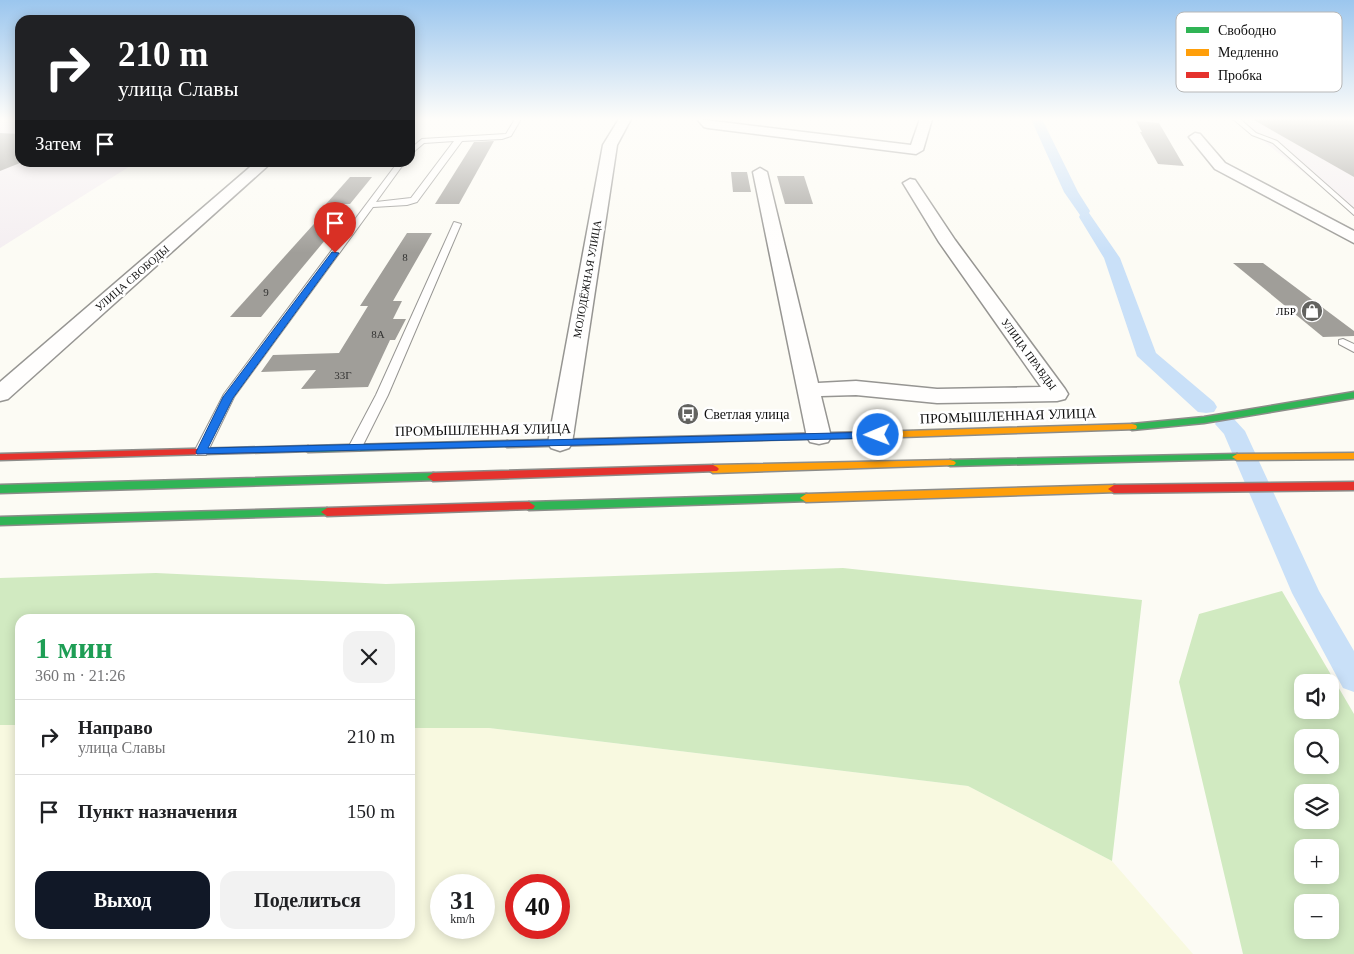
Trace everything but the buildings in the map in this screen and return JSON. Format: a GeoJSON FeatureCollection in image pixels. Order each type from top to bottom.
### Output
{"type":"FeatureCollection","features":[{"type":"Feature","properties":{"kind":"main road","name":"ПРОМЫШЛЕННАЯ УЛИЦА"},"geometry":{"type":"LineString","coordinates":[[0,457],[819,437],[1136,427],[1204,420],[1354,395]]}},
{"type":"Feature","properties":{"kind":"main road"},"geometry":{"type":"LineString","coordinates":[[0,489],[1209,457],[1354,456]]}},
{"type":"Feature","properties":{"kind":"main road"},"geometry":{"type":"LineString","coordinates":[[0,521],[1233,486],[1354,486]]}},
{"type":"Feature","properties":{"kind":"street","name":"МОЛОДЁЖНАЯ УЛИЦА"},"geometry":{"type":"LineString","coordinates":[[560,443],[607,164]]}},
{"type":"Feature","properties":{"kind":"street","name":"УЛИЦА ПРАВДЫ"},"geometry":{"type":"LineString","coordinates":[[808,390],[856,388],[937,396],[1058,394],[948,242],[909,174],[912,164]]}},
{"type":"Feature","properties":{"kind":"street"},"geometry":{"type":"LineString","coordinates":[[1218,164],[1354,238]]}},
{"type":"Feature","properties":{"kind":"street","name":"УЛИЦА СВОБОДЫ"},"geometry":{"type":"LineString","coordinates":[[0,394],[259,167]]}},
{"type":"Feature","properties":{"kind":"street"},"geometry":{"type":"LineString","coordinates":[[760,172],[819,437]]}},
{"type":"Feature","properties":{"kind":"lane"},"geometry":{"type":"LineString","coordinates":[[370,205],[407,203],[414,200],[441,164]]}},
{"type":"Feature","properties":{"kind":"lane"},"geometry":{"type":"LineString","coordinates":[[1299,164],[1354,213]]}},
{"type":"Feature","properties":{"kind":"lane"},"geometry":{"type":"LineString","coordinates":[[201,452],[228,397],[398,167]]}},
{"type":"Feature","properties":{"kind":"lane"},"geometry":{"type":"LineString","coordinates":[[355,448],[382,395],[457,224]]}},
{"type":"Feature","properties":{"kind":"lane"},"geometry":{"type":"LineString","coordinates":[[1343,342],[1354,349]]}},
{"type":"Feature","properties":{"kind":"shaded area"},"geometry":{"type":"Polygon","coordinates":[[[0,164],[15,164],[15,167],[129,167],[0,248],[0,164]]]}},
{"type":"Feature","properties":{"kind":"shaded area"},"geometry":{"type":"Polygon","coordinates":[[[1292,164],[1354,164],[1354,212],[1292,164]]]}},
{"type":"Feature","properties":{"kind":"green space"},"geometry":{"type":"Polygon","coordinates":[[[843,568],[1142,600],[1112,861],[968,786],[489,728],[415,728],[415,614],[15,614],[15,725],[0,725],[0,578],[156,573],[386,584],[843,568]]]}},
{"type":"Feature","properties":{"kind":"green space"},"geometry":{"type":"Polygon","coordinates":[[[1282,591],[1331,674],[1294,674],[1294,719],[1339,719],[1339,688],[1354,714],[1354,954],[1243,954],[1179,682],[1199,614],[1282,591]]]}},
{"type":"Feature","properties":{"kind":"green space"},"geometry":{"type":"Polygon","coordinates":[[[0,725],[15,725],[15,939],[415,939],[415,728],[489,728],[968,786],[1112,861],[1193,954],[0,954],[0,725]]]}},
{"type":"Feature","properties":{"kind":"waterway"},"geometry":{"type":"LineString","coordinates":[[1057,164],[1071,192],[1083,211]]}},
{"type":"Feature","properties":{"kind":"waterway"},"geometry":{"type":"LineString","coordinates":[[1086,217],[1112,258],[1147,356],[1206,407]]}},
{"type":"Feature","properties":{"kind":"waterway"},"geometry":{"type":"LineString","coordinates":[[1226,424],[1234,431],[1306,593],[1354,679]]}},
{"type":"Feature","properties":{"kind":"traffic: fast"},"geometry":{"type":"LineString","coordinates":[[1132,427],[1204,420],[1354,395]]}},
{"type":"Feature","properties":{"kind":"traffic: fast"},"geometry":{"type":"LineString","coordinates":[[308,449],[507,444]]}},
{"type":"Feature","properties":{"kind":"traffic: fast"},"geometry":{"type":"LineString","coordinates":[[950,463],[1237,457]]}},
{"type":"Feature","properties":{"kind":"traffic: fast"},"geometry":{"type":"LineString","coordinates":[[0,489],[433,477]]}},
{"type":"Feature","properties":{"kind":"traffic: fast"},"geometry":{"type":"LineString","coordinates":[[529,506],[806,498]]}},
{"type":"Feature","properties":{"kind":"traffic: fast"},"geometry":{"type":"LineString","coordinates":[[0,521],[327,512]]}},
{"type":"Feature","properties":{"kind":"traffic: slow"},"geometry":{"type":"LineString","coordinates":[[873,435],[1132,427]]}},
{"type":"Feature","properties":{"kind":"traffic: slow"},"geometry":{"type":"LineString","coordinates":[[1237,457],[1354,456]]}},
{"type":"Feature","properties":{"kind":"traffic: slow"},"geometry":{"type":"LineString","coordinates":[[713,469],[950,463]]}},
{"type":"Feature","properties":{"kind":"traffic: slow"},"geometry":{"type":"LineString","coordinates":[[806,498],[1114,489]]}},
{"type":"Feature","properties":{"kind":"traffic: jam"},"geometry":{"type":"LineString","coordinates":[[507,444],[873,435]]}},
{"type":"Feature","properties":{"kind":"traffic: jam"},"geometry":{"type":"LineString","coordinates":[[0,457],[308,449]]}},
{"type":"Feature","properties":{"kind":"traffic: jam"},"geometry":{"type":"LineString","coordinates":[[433,477],[713,469]]}},
{"type":"Feature","properties":{"kind":"traffic: jam"},"geometry":{"type":"LineString","coordinates":[[1114,489],[1354,486]]}},
{"type":"Feature","properties":{"kind":"traffic: jam"},"geometry":{"type":"LineString","coordinates":[[327,512],[529,506]]}},
{"type":"Feature","properties":{"kind":"place","name":"ЛБР"},"geometry":{"type":"Point","coordinates":[1312,311]}},
{"type":"Feature","properties":{"kind":"place","name":"Светлая улица"},"geometry":{"type":"Point","coordinates":[688,414]}},
{"type":"Feature","properties":{"kind":"route"},"geometry":{"type":"LineString","coordinates":[[335,253],[228,397],[201,452],[878,435]]}}]}
